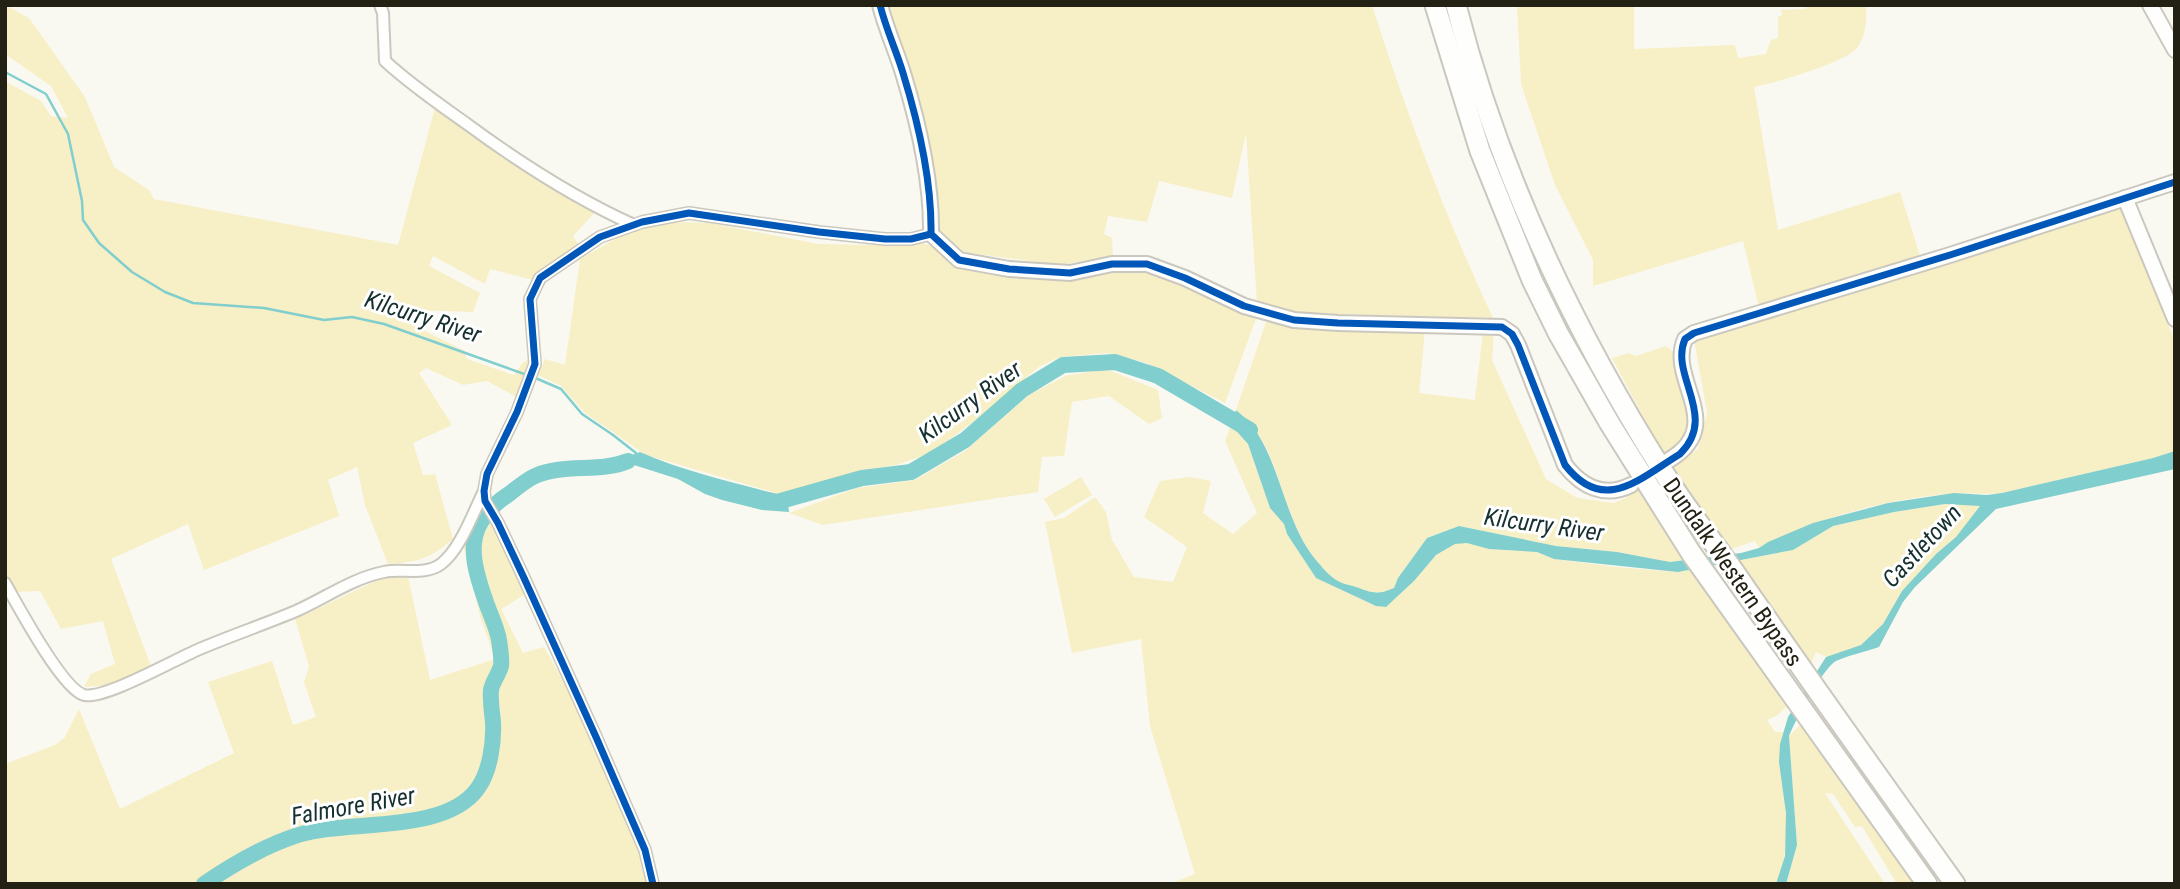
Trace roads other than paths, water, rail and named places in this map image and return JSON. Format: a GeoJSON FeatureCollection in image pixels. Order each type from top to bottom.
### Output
{"type":"FeatureCollection","features":[{"type":"Feature","properties":{"kind":"highway","name":"Dundalk Western Bypass"},"geometry":{"type":"LineString","coordinates":[[1435,5],[1480,151],[1532,281],[1558,333],[1609,424],[1709,580],[1927,884]]}},
{"type":"Feature","properties":{"kind":"highway","name":"Dundalk Western Bypass"},"geometry":{"type":"LineString","coordinates":[[1456,5],[1492,124],[1539,242],[1607,378],[1666,476],[1955,884]]}},
{"type":"Feature","properties":{"kind":"street"},"geometry":{"type":"LineString","coordinates":[[380,5],[383,13],[385,61],[413,86],[550,182],[634,225]]}},
{"type":"Feature","properties":{"kind":"street"},"geometry":{"type":"LineString","coordinates":[[880,5],[902,71],[926,165],[932,207],[931,234],[959,260],[1009,269],[1070,273],[1112,264],[1147,264],[1185,278],[1244,306],[1294,320],[1502,327],[1512,334],[1565,465],[1575,478],[1598,490],[1620,490],[1631,485]]}},
{"type":"Feature","properties":{"kind":"street"},"geometry":{"type":"LineString","coordinates":[[2150,5],[2173,44]]}},
{"type":"Feature","properties":{"kind":"street"},"geometry":{"type":"LineString","coordinates":[[1670,460],[1686,448],[1695,426],[1696,418],[1682,356],[1685,339],[1694,333],[1950,255],[2175,182]]}},
{"type":"Feature","properties":{"kind":"street"},"geometry":{"type":"LineString","coordinates":[[2125,198],[2175,319]]}},
{"type":"Feature","properties":{"kind":"street"},"geometry":{"type":"LineString","coordinates":[[5,583],[30,627],[64,677],[85,695],[97,694],[162,668],[199,649],[296,611],[372,575],[387,571],[426,570],[439,566],[452,554],[484,496],[487,474],[535,365],[530,299],[540,278],[600,237],[634,225],[689,213],[886,239],[911,239],[931,234]]}},
{"type":"Feature","properties":{"kind":"street"},"geometry":{"type":"LineString","coordinates":[[484,496],[596,737],[645,850],[653,884]]}},
{"type":"Feature","properties":{"kind":"water"},"geometry":{"type":"Polygon","coordinates":[[[1236,410],[1251,424],[1262,441],[1294,521],[1315,559],[1338,581],[1374,592],[1394,588],[1398,578],[1427,538],[1459,526],[1556,546],[1617,552],[1670,562],[1741,553],[1759,548],[1813,523],[1888,503],[1954,493],[2002,493],[2175,451],[2175,469],[1996,509],[1915,587],[1903,602],[1879,647],[1841,659],[1830,666],[1789,736],[1797,845],[1786,884],[1776,884],[1785,856],[1786,813],[1779,762],[1780,744],[1788,717],[1826,657],[1861,645],[1883,624],[1902,591],[1936,554],[1956,537],[1980,506],[1945,504],[1894,512],[1833,526],[1793,550],[1678,572],[1554,559],[1537,552],[1489,549],[1467,543],[1455,544],[1436,555],[1414,581],[1386,607],[1376,606],[1316,578],[1287,534],[1284,524],[1270,508],[1248,444],[1231,425],[1236,410]]]}},
{"type":"Feature","properties":{"kind":"water"},"geometry":{"type":"Polygon","coordinates":[[[640,452],[694,472],[787,497],[789,512],[762,510],[722,500],[678,479],[634,465],[610,470],[609,463],[640,452]]]}},
{"type":"Feature","properties":{"kind":"waterway","name":"Kilcurry River"},"geometry":{"type":"LineString","coordinates":[[5,72],[46,94],[68,134],[82,201],[83,220],[99,243],[132,272],[165,292],[193,303],[264,308],[324,320],[352,317],[384,324],[527,375]]}},
{"type":"Feature","properties":{"kind":"waterway","name":"Kilcurry River"},"geometry":{"type":"LineString","coordinates":[[768,500],[777,502],[862,478],[911,472],[965,440],[1022,390],[1063,365],[1115,362],[1158,376],[1250,430]]}},
{"type":"Feature","properties":{"kind":"waterway","name":"Kilcurry River"},"geometry":{"type":"LineString","coordinates":[[533,377],[561,389],[582,414],[636,453]]}},
{"type":"Feature","properties":{"kind":"waterway","name":"Falmore River"},"geometry":{"type":"LineString","coordinates":[[204,884],[249,856],[298,835],[318,830],[419,819],[443,813],[463,803],[478,788],[486,773],[492,748],[491,690],[501,666],[497,631],[474,557],[477,530],[494,506],[535,476],[558,470],[605,467],[628,461]]}},
{"type":"Feature","properties":{"kind":"water label","name":"Castletown"},"geometry":{"type":"Point","coordinates":[1922,546]}}]}
